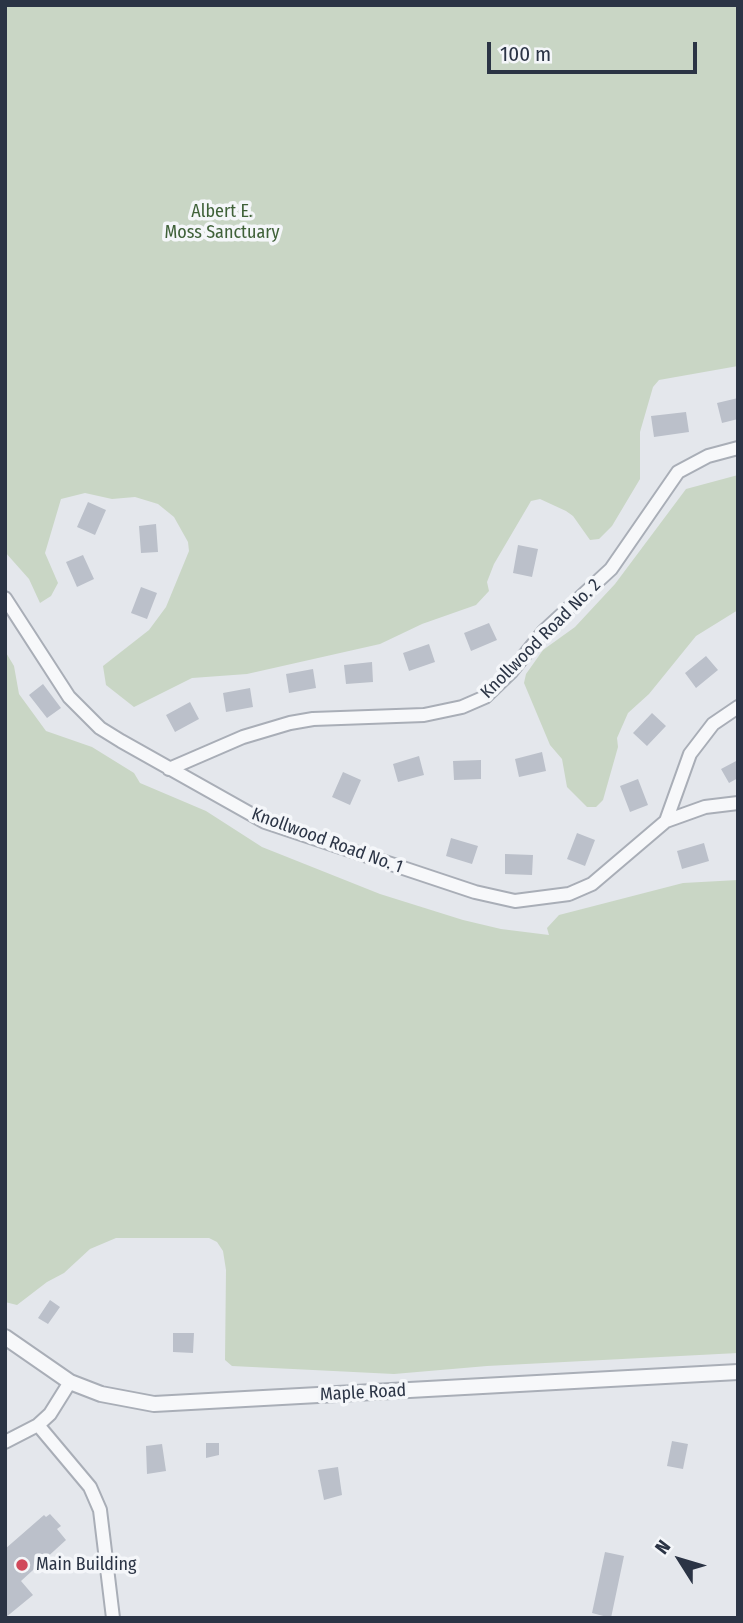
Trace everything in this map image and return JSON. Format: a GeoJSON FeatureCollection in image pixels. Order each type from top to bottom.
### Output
{"type":"FeatureCollection","features":[{"type":"Feature","properties":{"kind":"street","name":"Knollwood Road No. 2"},"geometry":{"type":"LineString","coordinates":[[170,769],[243,737],[290,723],[313,719],[424,715],[462,707],[485,698],[511,673],[544,631],[611,569],[678,472],[708,456],[738,448]]}},
{"type":"Feature","properties":{"kind":"street","name":"Knollwood Road No. 1"},"geometry":{"type":"LineString","coordinates":[[5,598],[42,658],[83,712],[110,734],[265,822],[429,877],[515,901],[557,897],[592,884],[666,821],[705,807],[738,803]]}},
{"type":"Feature","properties":{"kind":"street","name":"Knollwood Road No. 1"},"geometry":{"type":"LineString","coordinates":[[666,821],[690,754],[713,724],[738,707]]}},
{"type":"Feature","properties":{"kind":"street","name":"Maple Road"},"geometry":{"type":"LineString","coordinates":[[5,1337],[70,1382],[123,1400],[154,1404],[738,1372]]}},
{"type":"Feature","properties":{"kind":"street"},"geometry":{"type":"LineString","coordinates":[[5,1442],[38,1425],[50,1414],[70,1382]]}},
{"type":"Feature","properties":{"kind":"street"},"geometry":{"type":"LineString","coordinates":[[38,1425],[90,1487],[100,1510],[113,1618]]}},
{"type":"Feature","properties":{"kind":"green space","name":"Albert E. Moss Sanctuary"},"geometry":{"type":"Polygon","coordinates":[[[5,5],[738,5],[738,366],[659,380],[653,387],[640,432],[640,479],[612,526],[599,539],[590,540],[573,516],[566,511],[540,499],[531,501],[494,564],[487,582],[489,591],[476,605],[422,624],[380,644],[247,674],[192,678],[134,707],[106,685],[103,666],[149,630],[166,607],[189,551],[188,542],[174,517],[158,504],[135,497],[112,499],[85,493],[61,499],[45,553],[58,583],[51,596],[40,603],[29,579],[5,552],[5,5]]]}},
{"type":"Feature","properties":{"kind":"green space"},"geometry":{"type":"Polygon","coordinates":[[[738,475],[738,610],[696,636],[649,694],[628,713],[617,738],[618,747],[603,800],[596,807],[587,807],[567,787],[562,759],[550,745],[524,683],[526,674],[543,650],[575,627],[615,584],[686,489],[738,475]]]}},
{"type":"Feature","properties":{"kind":"green space"},"geometry":{"type":"Polygon","coordinates":[[[5,651],[14,666],[19,694],[46,731],[92,747],[134,773],[140,783],[206,811],[262,847],[380,894],[463,920],[501,929],[549,935],[547,928],[559,915],[683,883],[738,880],[738,1353],[487,1366],[394,1374],[232,1366],[225,1360],[226,1270],[223,1251],[217,1242],[209,1238],[116,1238],[90,1249],[64,1273],[47,1282],[17,1305],[5,1302],[5,651]]]}},
{"type":"Feature","properties":{"kind":"building"},"geometry":{"type":"Polygon","coordinates":[[[738,398],[738,419],[722,423],[717,403],[738,398]]]}},
{"type":"Feature","properties":{"kind":"building"},"geometry":{"type":"Polygon","coordinates":[[[686,412],[689,432],[654,437],[651,416],[686,412]]]}},
{"type":"Feature","properties":{"kind":"building"},"geometry":{"type":"Polygon","coordinates":[[[88,502],[106,510],[95,535],[77,527],[88,502]]]}},
{"type":"Feature","properties":{"kind":"building"},"geometry":{"type":"Polygon","coordinates":[[[156,524],[158,552],[141,553],[139,526],[156,524]]]}},
{"type":"Feature","properties":{"kind":"building"},"geometry":{"type":"Polygon","coordinates":[[[518,545],[538,549],[532,577],[513,573],[518,545]]]}},
{"type":"Feature","properties":{"kind":"building"},"geometry":{"type":"Polygon","coordinates":[[[83,555],[94,579],[77,587],[66,562],[83,555]]]}},
{"type":"Feature","properties":{"kind":"building"},"geometry":{"type":"Polygon","coordinates":[[[141,587],[157,593],[147,619],[131,613],[141,587]]]}},
{"type":"Feature","properties":{"kind":"building"},"geometry":{"type":"Polygon","coordinates":[[[489,623],[497,640],[471,651],[464,633],[489,623]]]}},
{"type":"Feature","properties":{"kind":"building"},"geometry":{"type":"Polygon","coordinates":[[[429,644],[435,662],[409,671],[403,653],[429,644]]]}},
{"type":"Feature","properties":{"kind":"building"},"geometry":{"type":"Polygon","coordinates":[[[706,656],[718,670],[696,688],[685,673],[706,656]]]}},
{"type":"Feature","properties":{"kind":"building"},"geometry":{"type":"Polygon","coordinates":[[[372,662],[373,682],[346,684],[344,665],[372,662]]]}},
{"type":"Feature","properties":{"kind":"building"},"geometry":{"type":"Polygon","coordinates":[[[313,669],[316,688],[289,693],[286,674],[313,669]]]}},
{"type":"Feature","properties":{"kind":"building"},"geometry":{"type":"Polygon","coordinates":[[[43,684],[61,708],[47,718],[29,695],[43,684]]]}},
{"type":"Feature","properties":{"kind":"building"},"geometry":{"type":"Polygon","coordinates":[[[250,688],[253,707],[226,712],[223,693],[250,688]]]}},
{"type":"Feature","properties":{"kind":"building"},"geometry":{"type":"Polygon","coordinates":[[[190,702],[199,719],[175,732],[166,715],[190,702]]]}},
{"type":"Feature","properties":{"kind":"building"},"geometry":{"type":"Polygon","coordinates":[[[652,713],[666,726],[647,746],[633,733],[652,713]]]}},
{"type":"Feature","properties":{"kind":"building"},"geometry":{"type":"Polygon","coordinates":[[[542,752],[546,771],[519,777],[515,759],[542,752]]]}},
{"type":"Feature","properties":{"kind":"building"},"geometry":{"type":"Polygon","coordinates":[[[419,756],[424,775],[398,782],[393,764],[419,756]]]}},
{"type":"Feature","properties":{"kind":"building"},"geometry":{"type":"Polygon","coordinates":[[[481,760],[481,779],[454,780],[453,761],[481,760]]]}},
{"type":"Feature","properties":{"kind":"building"},"geometry":{"type":"Polygon","coordinates":[[[738,760],[738,778],[729,783],[721,769],[738,760]]]}},
{"type":"Feature","properties":{"kind":"building"},"geometry":{"type":"Polygon","coordinates":[[[343,772],[361,780],[350,805],[332,797],[343,772]]]}},
{"type":"Feature","properties":{"kind":"building"},"geometry":{"type":"Polygon","coordinates":[[[638,779],[648,805],[630,812],[620,786],[638,779]]]}},
{"type":"Feature","properties":{"kind":"building"},"geometry":{"type":"Polygon","coordinates":[[[577,833],[595,840],[585,866],[567,859],[577,833]]]}},
{"type":"Feature","properties":{"kind":"building"},"geometry":{"type":"Polygon","coordinates":[[[451,838],[478,846],[472,864],[446,856],[451,838]]]}},
{"type":"Feature","properties":{"kind":"building"},"geometry":{"type":"Polygon","coordinates":[[[704,843],[709,861],[682,869],[677,851],[704,843]]]}},
{"type":"Feature","properties":{"kind":"building"},"geometry":{"type":"Polygon","coordinates":[[[505,854],[533,855],[532,875],[505,874],[505,854]]]}},
{"type":"Feature","properties":{"kind":"building"},"geometry":{"type":"Polygon","coordinates":[[[50,1300],[60,1307],[48,1324],[38,1318],[50,1300]]]}},
{"type":"Feature","properties":{"kind":"building"},"geometry":{"type":"Polygon","coordinates":[[[173,1333],[194,1333],[193,1353],[173,1352],[173,1333]]]}},
{"type":"Feature","properties":{"kind":"building"},"geometry":{"type":"Polygon","coordinates":[[[672,1441],[688,1444],[683,1469],[667,1466],[672,1441]]]}},
{"type":"Feature","properties":{"kind":"building"},"geometry":{"type":"Polygon","coordinates":[[[206,1443],[219,1443],[219,1455],[206,1458],[206,1443]]]}},
{"type":"Feature","properties":{"kind":"building"},"geometry":{"type":"Polygon","coordinates":[[[162,1444],[166,1471],[147,1474],[146,1446],[162,1444]]]}},
{"type":"Feature","properties":{"kind":"building"},"geometry":{"type":"Polygon","coordinates":[[[338,1467],[342,1495],[324,1500],[318,1470],[338,1467]]]}},
{"type":"Feature","properties":{"kind":"building","name":"Main Building"},"geometry":{"type":"Polygon","coordinates":[[[50,1514],[61,1526],[57,1529],[66,1540],[21,1581],[33,1595],[5,1618],[5,1549],[44,1515],[46,1517],[50,1514]]]}},
{"type":"Feature","properties":{"kind":"building"},"geometry":{"type":"Polygon","coordinates":[[[605,1552],[624,1556],[611,1618],[592,1613],[605,1552]]]}},
{"type":"Feature","properties":{"kind":"place","name":"Main Building"},"geometry":{"type":"Point","coordinates":[22,1565]}}]}
